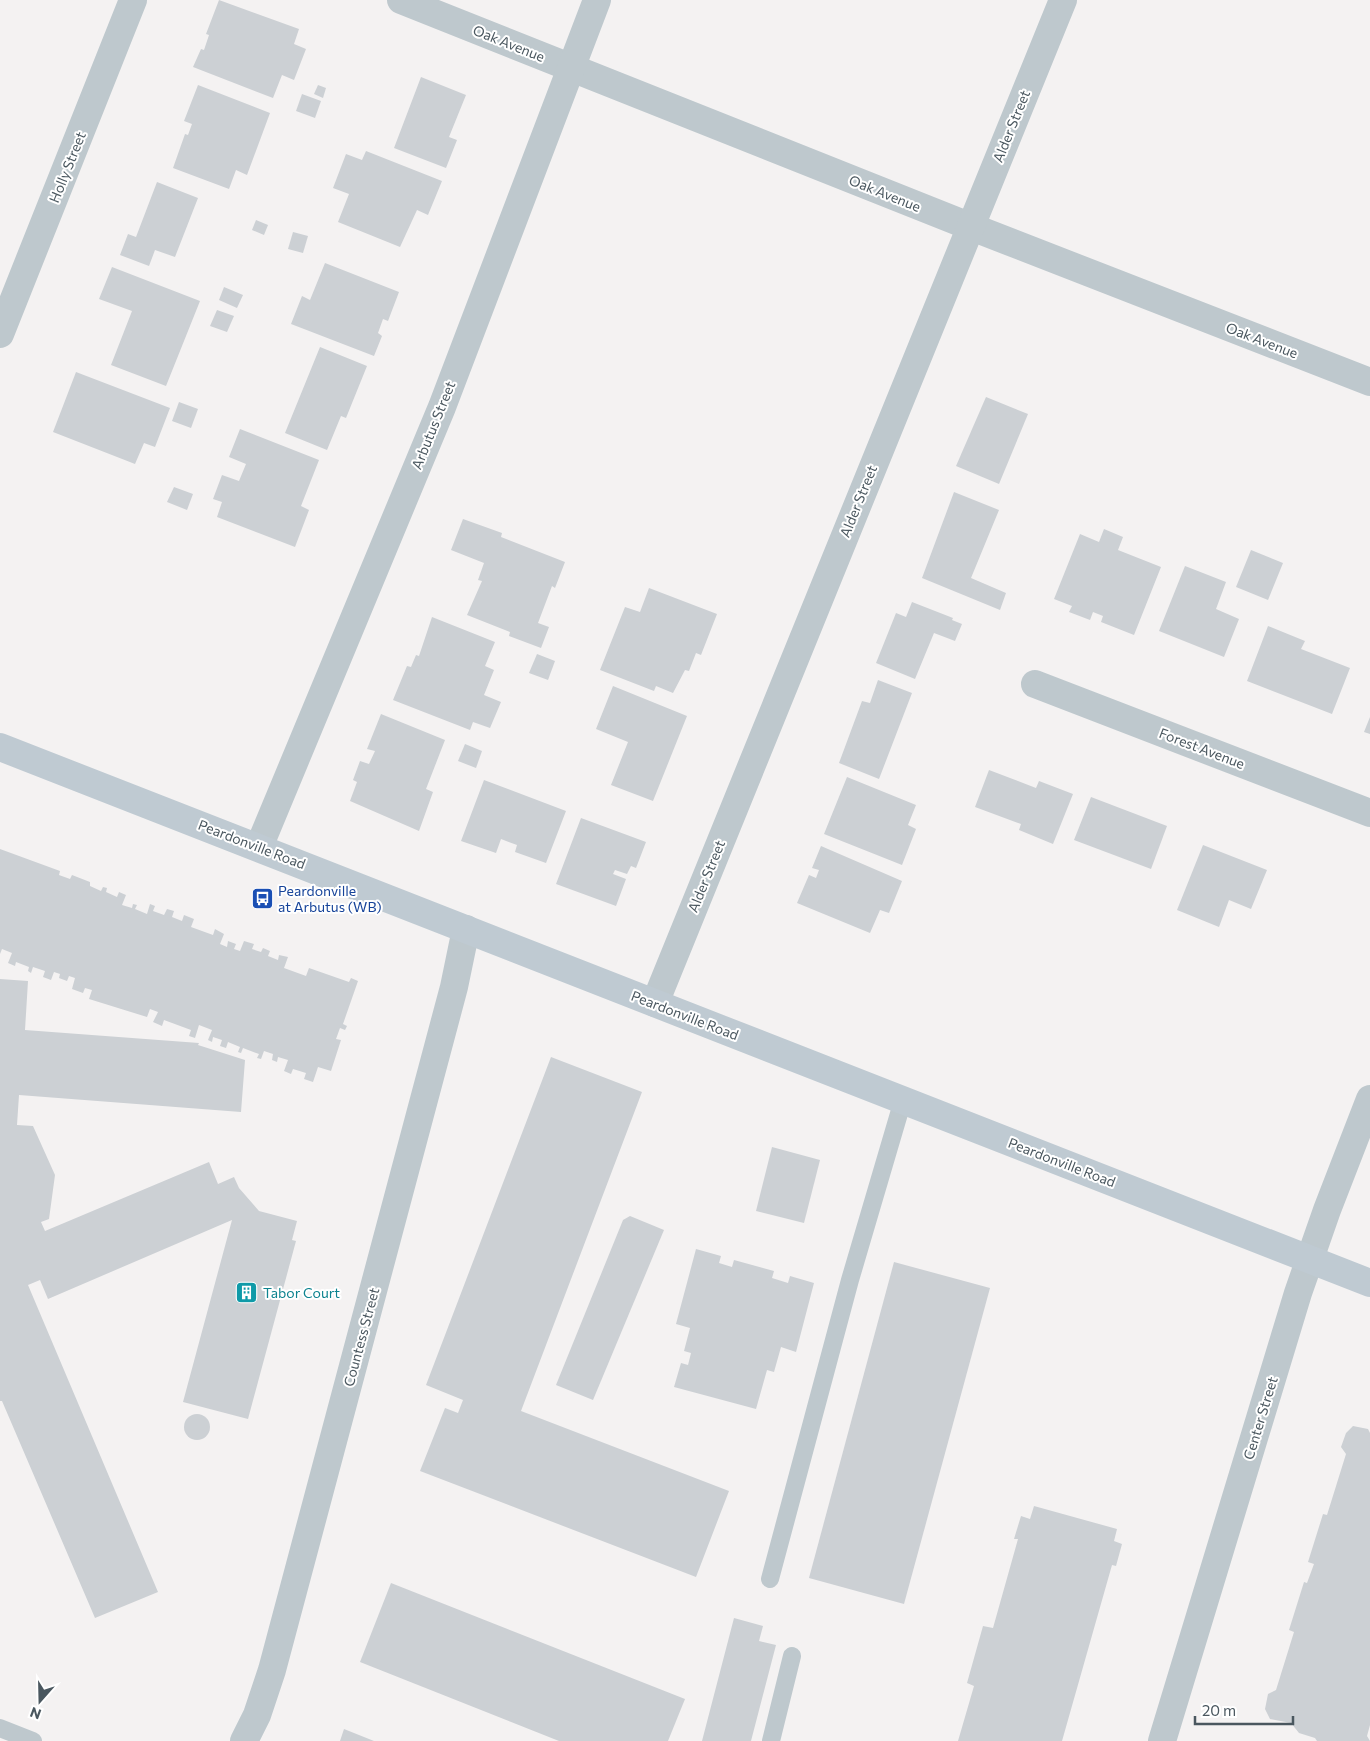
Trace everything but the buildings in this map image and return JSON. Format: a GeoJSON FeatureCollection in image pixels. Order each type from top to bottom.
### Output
{"type":"FeatureCollection","features":[{"type":"Feature","properties":{"kind":"main road","name":"Peardonville Road"},"geometry":{"type":"LineString","coordinates":[[0,746],[1370,1283]]}},
{"type":"Feature","properties":{"kind":"street","name":"Holly Street"},"geometry":{"type":"LineString","coordinates":[[0,334],[133,0]]}},
{"type":"Feature","properties":{"kind":"street","name":"Oak Avenue"},"geometry":{"type":"LineString","coordinates":[[401,0],[969,226],[1370,382]]}},
{"type":"Feature","properties":{"kind":"street","name":"Arbutus Street"},"geometry":{"type":"LineString","coordinates":[[259,847],[442,407],[597,0]]}},
{"type":"Feature","properties":{"kind":"street","name":"Alder Street"},"geometry":{"type":"LineString","coordinates":[[655,1003],[969,226],[1063,0]]}},
{"type":"Feature","properties":{"kind":"street","name":"Forest Avenue"},"geometry":{"type":"LineString","coordinates":[[1034,684],[1370,813]]}},
{"type":"Feature","properties":{"kind":"street","name":"Countess Street"},"geometry":{"type":"LineString","coordinates":[[244,1741],[257,1715],[275,1660],[452,997],[466,929]]}},
{"type":"Feature","properties":{"kind":"street","name":"Center Street"},"geometry":{"type":"LineString","coordinates":[[1162,1741],[1309,1259],[1370,1099]]}},
{"type":"Feature","properties":{"kind":"lane"},"geometry":{"type":"LineString","coordinates":[[770,1579],[850,1280],[903,1100]]}},
{"type":"Feature","properties":{"kind":"lane"},"geometry":{"type":"LineString","coordinates":[[771,1741],[792,1656]]}},
{"type":"Feature","properties":{"kind":"lane"},"geometry":{"type":"LineString","coordinates":[[0,1728],[33,1741]]}},
{"type":"Feature","properties":{"kind":"place","name":"Peardonville at Arbutus (WB)"},"geometry":{"type":"Point","coordinates":[262,898]}},
{"type":"Feature","properties":{"kind":"place","name":"Tabor Court"},"geometry":{"type":"Point","coordinates":[247,1292]}}]}
